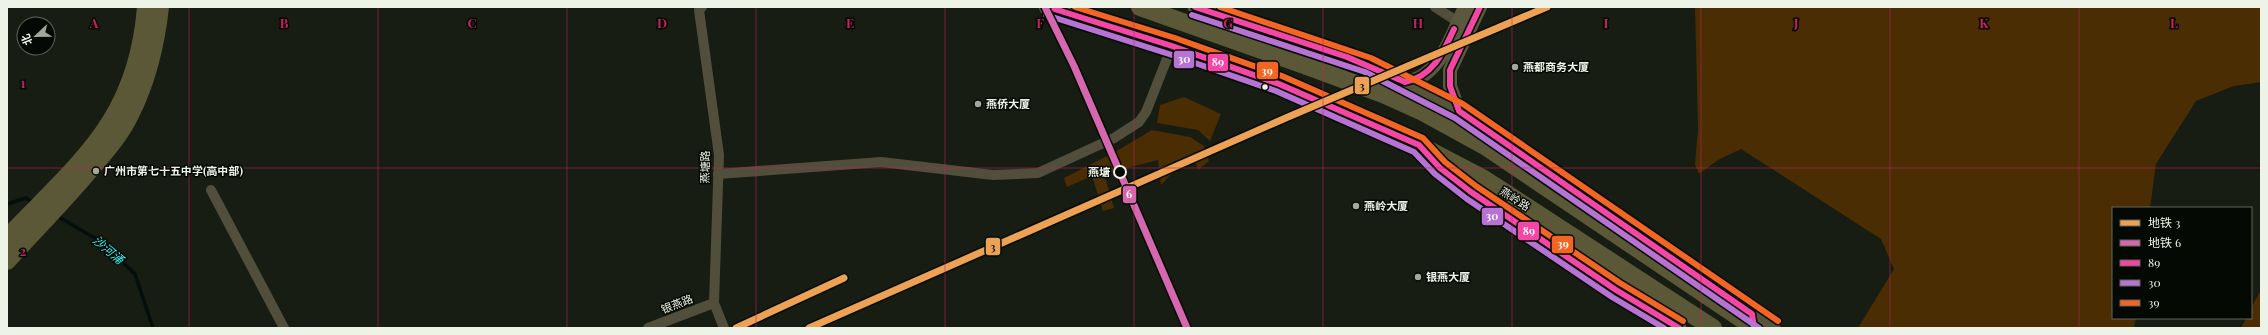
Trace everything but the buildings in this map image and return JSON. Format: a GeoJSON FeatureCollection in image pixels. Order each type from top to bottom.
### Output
{"type":"FeatureCollection","features":[{"type":"Feature","properties":{"kind":"highway"},"geometry":{"type":"LineString","coordinates":[[7,238],[82,160],[112,121],[128,91],[136,70],[146,7]]}},
{"type":"Feature","properties":{"kind":"highway"},"geometry":{"type":"LineString","coordinates":[[7,261],[59,207],[105,153],[123,128],[146,77],[154,48],[160,7]]}},
{"type":"Feature","properties":{"kind":"highway","name":"燕岭路"},"geometry":{"type":"LineString","coordinates":[[1048,7],[1172,46],[1279,84],[1419,145],[1484,179],[1648,284],[1713,328]]}},
{"type":"Feature","properties":{"kind":"highway"},"geometry":{"type":"LineString","coordinates":[[1140,7],[1307,66],[1389,97],[1423,112],[1479,143],[1754,323]]}},
{"type":"Feature","properties":{"kind":"main road"},"geometry":{"type":"LineString","coordinates":[[1195,7],[1347,57],[1405,82],[1459,111],[1754,323],[1772,328]]}},
{"type":"Feature","properties":{"kind":"main road"},"geometry":{"type":"LineString","coordinates":[[1459,111],[1453,96],[1449,77],[1463,26],[1465,7]]}},
{"type":"Feature","properties":{"kind":"main road"},"geometry":{"type":"LineString","coordinates":[[1405,82],[1421,77],[1438,62],[1463,26],[1480,7]]}},
{"type":"Feature","properties":{"kind":"main road","name":"燕岭路"},"geometry":{"type":"LineString","coordinates":[[1419,145],[1440,168],[1471,192],[1616,290],[1678,328]]}},
{"type":"Feature","properties":{"kind":"street","name":"燕塘路"},"geometry":{"type":"LineString","coordinates":[[702,7],[699,10],[718,155],[714,303],[724,328]]}},
{"type":"Feature","properties":{"kind":"street"},"geometry":{"type":"LineString","coordinates":[[1435,7],[1463,26]]}},
{"type":"Feature","properties":{"kind":"street"},"geometry":{"type":"LineString","coordinates":[[718,174],[880,162],[993,175],[1038,173],[1114,138],[1139,122],[1146,112],[1172,46]]}},
{"type":"Feature","properties":{"kind":"street"},"geometry":{"type":"LineString","coordinates":[[211,190],[284,328]]}},
{"type":"Feature","properties":{"kind":"street","name":"银燕路"},"geometry":{"type":"LineString","coordinates":[[648,328],[714,303]]}},
{"type":"Feature","properties":{"kind":"shaded area"},"geometry":{"type":"Polygon","coordinates":[[[1695,7],[2261,7],[2261,82],[2234,86],[2196,101],[2156,164],[2150,207],[2112,207],[2112,319],[2136,319],[2134,328],[1858,328],[1894,269],[1881,239],[1741,149],[1718,160],[1699,174],[1695,165],[1698,129],[1695,7]]]}},
{"type":"Feature","properties":{"kind":"shaded area"},"geometry":{"type":"Polygon","coordinates":[[[1184,97],[1221,114],[1210,141],[1198,130],[1157,123],[1160,105],[1184,97]]]}},
{"type":"Feature","properties":{"kind":"shaded area"},"geometry":{"type":"Polygon","coordinates":[[[1152,130],[1190,137],[1204,146],[1209,161],[1198,170],[1194,157],[1183,161],[1161,185],[1158,160],[1104,174],[1114,208],[1103,211],[1092,176],[1067,187],[1064,178],[1115,152],[1152,130]]]}},
{"type":"Feature","properties":{"kind":"shaded area"},"geometry":{"type":"Polygon","coordinates":[[[2261,290],[2261,328],[2241,328],[2246,319],[2252,319],[2252,306],[2261,290]]]}},
{"type":"Feature","properties":{"kind":"waterway","name":"沙河涌"},"geometry":{"type":"LineString","coordinates":[[7,204],[26,198],[34,203]]}},
{"type":"Feature","properties":{"kind":"waterway","name":"沙河涌"},"geometry":{"type":"LineString","coordinates":[[57,216],[100,241],[135,274],[153,328]]}},
{"type":"Feature","properties":{"kind":"metro line","name":"6"},"geometry":{"type":"LineString","coordinates":[[1045,7],[1074,66],[1187,328]]}},
{"type":"Feature","properties":{"kind":"metro line","name":"3"},"geometry":{"type":"LineString","coordinates":[[809,328],[1288,117],[1547,7]]}},
{"type":"Feature","properties":{"kind":"metro line","name":"3"},"geometry":{"type":"LineString","coordinates":[[736,328],[844,278]]}},
{"type":"Feature","properties":{"kind":"transit line","name":"89"},"geometry":{"type":"LineString","coordinates":[[1048,7],[1172,46],[1279,84],[1419,145],[1440,168],[1471,192],[1616,290],[1679,328]]}},
{"type":"Feature","properties":{"kind":"transit line","name":"39"},"geometry":{"type":"LineString","coordinates":[[1075,7],[1175,38],[1282,76],[1423,138],[1445,162],[1476,186],[1620,283],[1683,321]]}},
{"type":"Feature","properties":{"kind":"transit line","name":"89"},"geometry":{"type":"LineString","coordinates":[[1195,7],[1347,57],[1405,82],[1423,75],[1430,69],[1446,47],[1454,29]]}},
{"type":"Feature","properties":{"kind":"transit line","name":"39"},"geometry":{"type":"LineString","coordinates":[[1220,7],[1371,58],[1463,104],[1778,321]]}},
{"type":"Feature","properties":{"kind":"transit line","name":"89"},"geometry":{"type":"LineString","coordinates":[[1480,7],[1450,70],[1450,86],[1459,111],[1752,314],[1754,328]]}},
{"type":"Feature","properties":{"kind":"transit line","name":"30"},"geometry":{"type":"LineString","coordinates":[[1046,15],[1169,54],[1276,91],[1414,152],[1435,174],[1467,199],[1612,297],[1664,328]]}},
{"type":"Feature","properties":{"kind":"transit line","name":"30"},"geometry":{"type":"LineString","coordinates":[[1192,15],[1365,72],[1455,118],[1759,328]]}},
{"type":"Feature","properties":{"kind":"place","name":"燕都商务大厦"},"geometry":{"type":"Point","coordinates":[1515,67]}},
{"type":"Feature","properties":{"kind":"place","name":"燕侨大厦"},"geometry":{"type":"Point","coordinates":[978,104]}},
{"type":"Feature","properties":{"kind":"place","name":"广州市第七十五中学(高中部)"},"geometry":{"type":"Point","coordinates":[96,171]}},
{"type":"Feature","properties":{"kind":"place","name":"燕塘"},"geometry":{"type":"Point","coordinates":[1120,172]}},
{"type":"Feature","properties":{"kind":"place","name":"燕岭大厦"},"geometry":{"type":"Point","coordinates":[1356,206]}},
{"type":"Feature","properties":{"kind":"place","name":"银燕大厦"},"geometry":{"type":"Point","coordinates":[1418,277]}}]}
